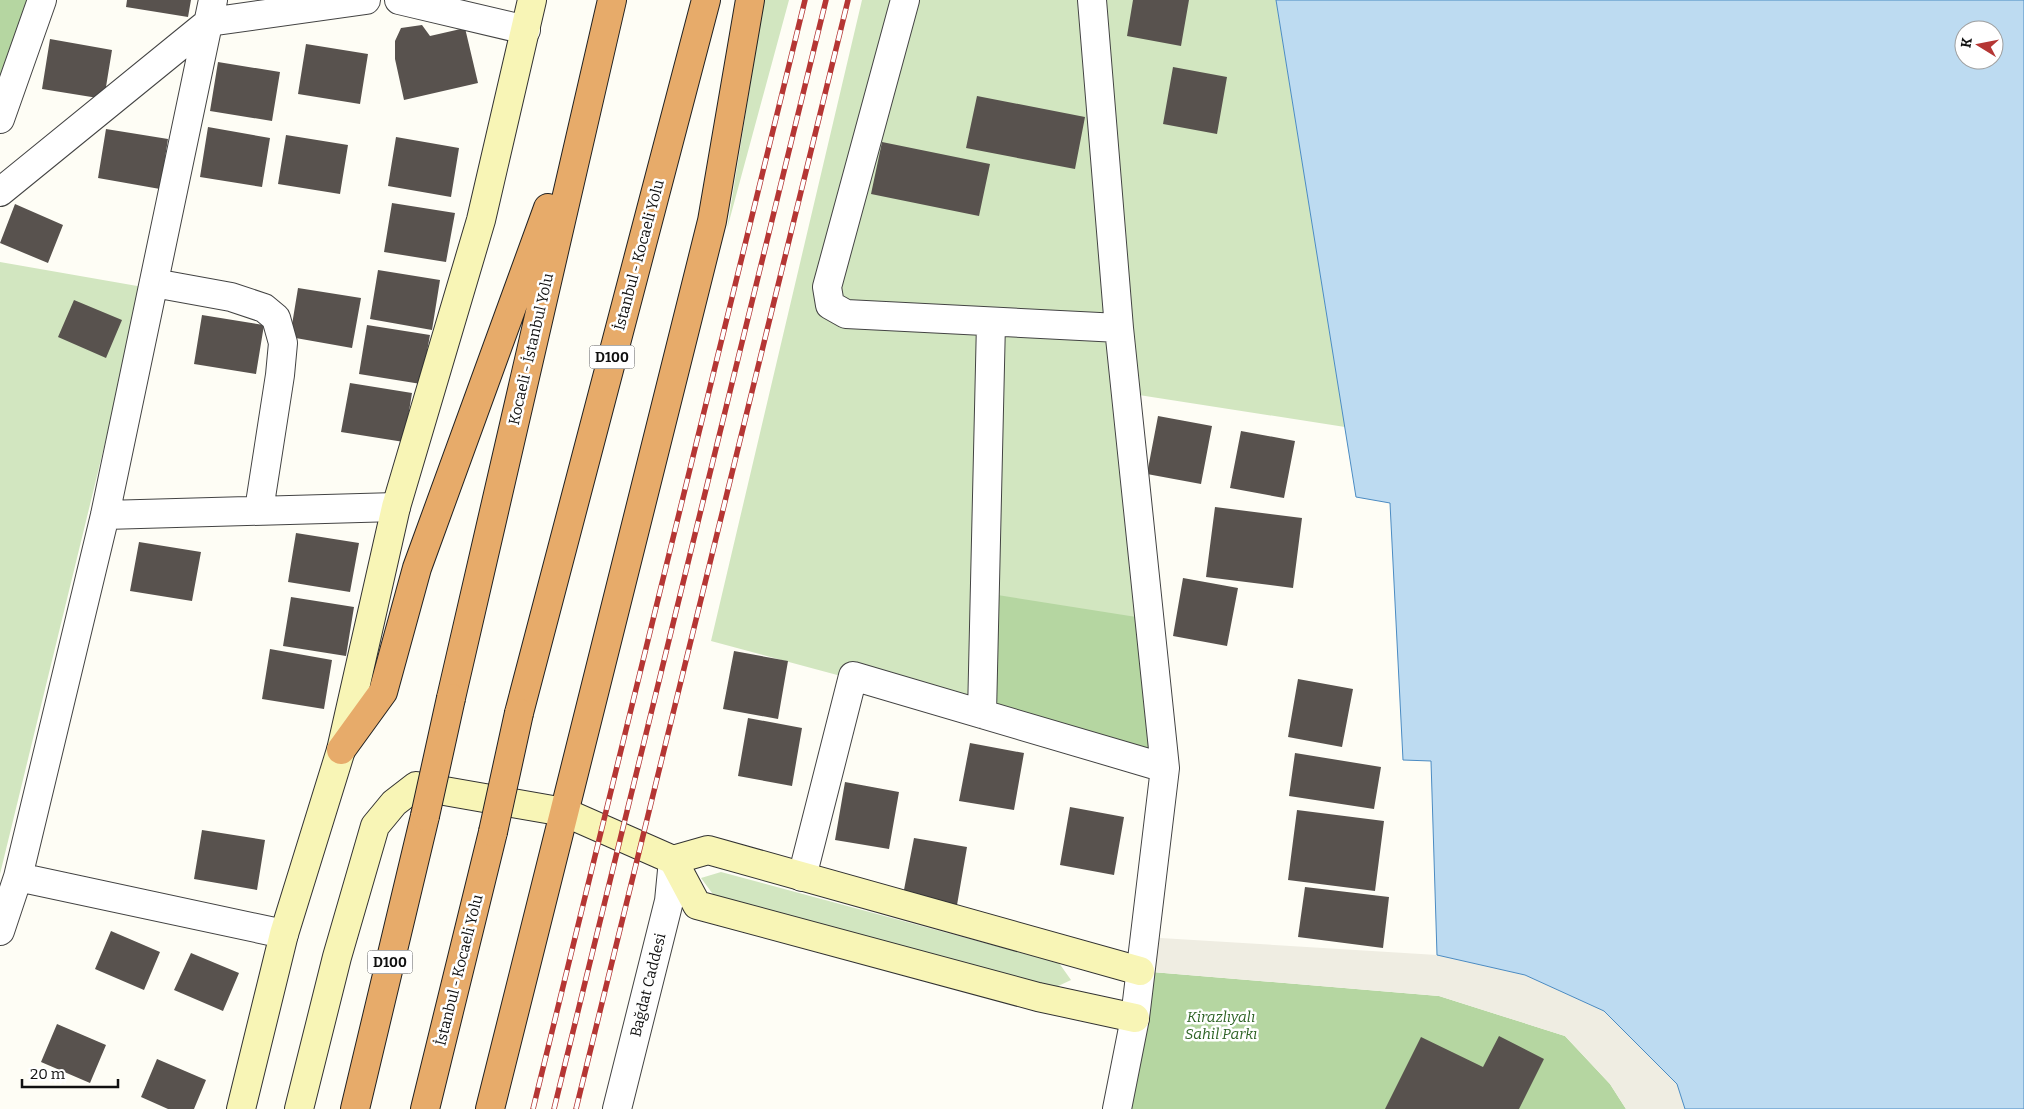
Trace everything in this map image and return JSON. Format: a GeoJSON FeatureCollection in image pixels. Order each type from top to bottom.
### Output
{"type":"FeatureCollection","features":[{"type":"Feature","properties":{"kind":"highway","name":"Kocaeli - İstanbul Yolu"},"geometry":{"type":"LineString","coordinates":[[355,1109],[425,816],[588,98],[612,0]]}},
{"type":"Feature","properties":{"kind":"highway","name":"İstanbul - Kocaeli Yolu"},"geometry":{"type":"LineString","coordinates":[[425,1109],[519,713],[706,0]]}},
{"type":"Feature","properties":{"kind":"highway"},"geometry":{"type":"LineString","coordinates":[[490,1109],[712,221],[750,0]]}},
{"type":"Feature","properties":{"kind":"highway"},"geometry":{"type":"LineString","coordinates":[[341,750],[382,692],[417,568],[588,98]]}},
{"type":"Feature","properties":{"kind":"street"},"geometry":{"type":"LineString","coordinates":[[0,119],[42,0]]}},
{"type":"Feature","properties":{"kind":"street"},"geometry":{"type":"LineString","coordinates":[[0,192],[211,11],[366,0]]}},
{"type":"Feature","properties":{"kind":"street"},"geometry":{"type":"LineString","coordinates":[[399,0],[526,30]]}},
{"type":"Feature","properties":{"kind":"street"},"geometry":{"type":"LineString","coordinates":[[241,1109],[284,934],[341,750],[396,507],[481,220],[532,0]]}},
{"type":"Feature","properties":{"kind":"street"},"geometry":{"type":"LineString","coordinates":[[905,0],[827,287],[830,305],[846,314],[1119,328]]}},
{"type":"Feature","properties":{"kind":"street"},"geometry":{"type":"LineString","coordinates":[[1092,0],[1119,328],[1165,768],[1135,1018],[1117,1109]]}},
{"type":"Feature","properties":{"kind":"street"},"geometry":{"type":"LineString","coordinates":[[0,931],[18,877],[105,515],[211,11]]}},
{"type":"Feature","properties":{"kind":"street"},"geometry":{"type":"LineString","coordinates":[[154,283],[231,297],[264,308],[276,318],[283,343],[280,375],[259,510]]}},
{"type":"Feature","properties":{"kind":"street"},"geometry":{"type":"LineString","coordinates":[[982,714],[992,322]]}},
{"type":"Feature","properties":{"kind":"street"},"geometry":{"type":"LineString","coordinates":[[105,515],[396,507]]}},
{"type":"Feature","properties":{"kind":"street"},"geometry":{"type":"LineString","coordinates":[[802,877],[853,676],[1165,768]]}},
{"type":"Feature","properties":{"kind":"street"},"geometry":{"type":"LineString","coordinates":[[299,1109],[337,957],[375,826],[394,803],[416,786],[564,812],[672,860],[697,905],[1038,997],[1135,1018]]}},
{"type":"Feature","properties":{"kind":"street"},"geometry":{"type":"LineString","coordinates":[[672,860],[708,850],[1140,971]]}},
{"type":"Feature","properties":{"kind":"street","name":"Bağdat Caddesi"},"geometry":{"type":"LineString","coordinates":[[617,1109],[669,901],[672,860]]}},
{"type":"Feature","properties":{"kind":"street"},"geometry":{"type":"LineString","coordinates":[[18,877],[284,934]]}},
{"type":"Feature","properties":{"kind":"green space"},"geometry":{"type":"Polygon","coordinates":[[[0,0],[27,0],[0,80],[0,0]]]}},
{"type":"Feature","properties":{"kind":"green space"},"geometry":{"type":"Polygon","coordinates":[[[764,0],[789,0],[727,229],[764,0]]]}},
{"type":"Feature","properties":{"kind":"green space"},"geometry":{"type":"Polygon","coordinates":[[[862,0],[1276,0],[1345,427],[1126,393],[1149,619],[982,714],[711,641],[862,0]]]}},
{"type":"Feature","properties":{"kind":"green space"},"geometry":{"type":"Polygon","coordinates":[[[0,262],[143,287],[0,874],[0,262]]]}},
{"type":"Feature","properties":{"kind":"green space"},"geometry":{"type":"Polygon","coordinates":[[[985,593],[1149,619],[1165,768],[982,714],[985,593]]]}},
{"type":"Feature","properties":{"kind":"green space"},"geometry":{"type":"Polygon","coordinates":[[[721,872],[1059,963],[1071,980],[1054,988],[715,897],[701,878],[721,872]]]}},
{"type":"Feature","properties":{"kind":"green space","name":"Kirazlıyalı Sahil Parkı"},"geometry":{"type":"Polygon","coordinates":[[[1140,971],[1439,996],[1565,1036],[1610,1084],[1626,1109],[1117,1109],[1140,971]]]}},
{"type":"Feature","properties":{"kind":"shaded area"},"geometry":{"type":"Polygon","coordinates":[[[1144,937],[1437,955],[1525,975],[1605,1011],[1677,1084],[1685,1109],[1626,1109],[1610,1084],[1565,1036],[1439,996],[1140,971],[1144,937]]]}},
{"type":"Feature","properties":{"kind":"water"},"geometry":{"type":"Polygon","coordinates":[[[1276,0],[2024,0],[2024,1109],[1685,1109],[1677,1084],[1604,1011],[1525,975],[1437,955],[1431,761],[1403,760],[1390,503],[1356,497],[1276,0]]]}},
{"type":"Feature","properties":{"kind":"building"},"geometry":{"type":"Polygon","coordinates":[[[127,0],[191,0],[188,17],[126,7],[127,0]]]}},
{"type":"Feature","properties":{"kind":"building"},"geometry":{"type":"Polygon","coordinates":[[[1133,0],[1189,0],[1181,46],[1127,36],[1133,0]]]}},
{"type":"Feature","properties":{"kind":"building"},"geometry":{"type":"Polygon","coordinates":[[[422,25],[430,36],[465,28],[478,83],[404,100],[395,59],[395,41],[401,28],[422,25]]]}},
{"type":"Feature","properties":{"kind":"building"},"geometry":{"type":"Polygon","coordinates":[[[50,39],[112,50],[104,99],[42,89],[50,39]]]}},
{"type":"Feature","properties":{"kind":"building"},"geometry":{"type":"Polygon","coordinates":[[[306,44],[368,54],[360,104],[298,94],[306,44]]]}},
{"type":"Feature","properties":{"kind":"building"},"geometry":{"type":"Polygon","coordinates":[[[218,62],[280,72],[272,121],[210,111],[218,62]]]}},
{"type":"Feature","properties":{"kind":"building"},"geometry":{"type":"Polygon","coordinates":[[[1173,67],[1227,77],[1217,134],[1163,124],[1173,67]]]}},
{"type":"Feature","properties":{"kind":"building"},"geometry":{"type":"Polygon","coordinates":[[[977,96],[1085,117],[1075,169],[966,148],[977,96]]]}},
{"type":"Feature","properties":{"kind":"building"},"geometry":{"type":"Polygon","coordinates":[[[208,127],[270,138],[262,187],[200,177],[208,127]]]}},
{"type":"Feature","properties":{"kind":"building"},"geometry":{"type":"Polygon","coordinates":[[[106,129],[168,139],[160,189],[98,178],[106,129]]]}},
{"type":"Feature","properties":{"kind":"building"},"geometry":{"type":"Polygon","coordinates":[[[286,135],[348,145],[340,194],[278,184],[286,135]]]}},
{"type":"Feature","properties":{"kind":"building"},"geometry":{"type":"Polygon","coordinates":[[[396,137],[459,148],[451,197],[388,186],[396,137]]]}},
{"type":"Feature","properties":{"kind":"building"},"geometry":{"type":"Polygon","coordinates":[[[882,142],[990,164],[979,216],[871,194],[882,142]]]}},
{"type":"Feature","properties":{"kind":"building"},"geometry":{"type":"Polygon","coordinates":[[[392,203],[455,213],[446,262],[384,252],[392,203]]]}},
{"type":"Feature","properties":{"kind":"building"},"geometry":{"type":"Polygon","coordinates":[[[15,204],[63,225],[48,263],[0,243],[15,204]]]}},
{"type":"Feature","properties":{"kind":"building"},"geometry":{"type":"Polygon","coordinates":[[[378,270],[440,280],[432,330],[370,319],[378,270]]]}},
{"type":"Feature","properties":{"kind":"building"},"geometry":{"type":"Polygon","coordinates":[[[298,288],[361,298],[352,348],[290,337],[298,288]]]}},
{"type":"Feature","properties":{"kind":"building"},"geometry":{"type":"Polygon","coordinates":[[[74,300],[122,320],[106,358],[58,337],[74,300]]]}},
{"type":"Feature","properties":{"kind":"building"},"geometry":{"type":"Polygon","coordinates":[[[202,315],[264,325],[256,374],[194,364],[202,315]]]}},
{"type":"Feature","properties":{"kind":"building"},"geometry":{"type":"Polygon","coordinates":[[[367,325],[430,335],[421,384],[359,374],[367,325]]]}},
{"type":"Feature","properties":{"kind":"building"},"geometry":{"type":"Polygon","coordinates":[[[350,383],[412,393],[404,442],[341,432],[350,383]]]}},
{"type":"Feature","properties":{"kind":"building"},"geometry":{"type":"Polygon","coordinates":[[[1158,416],[1212,426],[1201,484],[1147,474],[1158,416]]]}},
{"type":"Feature","properties":{"kind":"building"},"geometry":{"type":"Polygon","coordinates":[[[1241,431],[1295,441],[1284,498],[1230,488],[1241,431]]]}},
{"type":"Feature","properties":{"kind":"building"},"geometry":{"type":"Polygon","coordinates":[[[1215,507],[1302,518],[1293,588],[1206,577],[1215,507]]]}},
{"type":"Feature","properties":{"kind":"building"},"geometry":{"type":"Polygon","coordinates":[[[296,533],[359,543],[350,592],[288,582],[296,533]]]}},
{"type":"Feature","properties":{"kind":"building"},"geometry":{"type":"Polygon","coordinates":[[[139,542],[201,552],[192,601],[130,591],[139,542]]]}},
{"type":"Feature","properties":{"kind":"building"},"geometry":{"type":"Polygon","coordinates":[[[1183,578],[1238,588],[1227,646],[1173,636],[1183,578]]]}},
{"type":"Feature","properties":{"kind":"building"},"geometry":{"type":"Polygon","coordinates":[[[291,597],[354,607],[346,656],[283,646],[291,597]]]}},
{"type":"Feature","properties":{"kind":"building"},"geometry":{"type":"Polygon","coordinates":[[[270,649],[332,660],[324,709],[262,699],[270,649]]]}},
{"type":"Feature","properties":{"kind":"building"},"geometry":{"type":"Polygon","coordinates":[[[734,651],[788,661],[778,719],[723,709],[734,651]]]}},
{"type":"Feature","properties":{"kind":"building"},"geometry":{"type":"Polygon","coordinates":[[[1298,679],[1353,689],[1342,747],[1288,737],[1298,679]]]}},
{"type":"Feature","properties":{"kind":"building"},"geometry":{"type":"Polygon","coordinates":[[[748,718],[802,728],[792,786],[738,776],[748,718]]]}},
{"type":"Feature","properties":{"kind":"building"},"geometry":{"type":"Polygon","coordinates":[[[970,743],[1024,753],[1014,810],[959,801],[970,743]]]}},
{"type":"Feature","properties":{"kind":"building"},"geometry":{"type":"Polygon","coordinates":[[[1295,753],[1381,767],[1374,809],[1289,796],[1295,753]]]}},
{"type":"Feature","properties":{"kind":"building"},"geometry":{"type":"Polygon","coordinates":[[[845,782],[899,792],[889,849],[835,840],[845,782]]]}},
{"type":"Feature","properties":{"kind":"building"},"geometry":{"type":"Polygon","coordinates":[[[1070,807],[1124,817],[1114,875],[1060,865],[1070,807]]]}},
{"type":"Feature","properties":{"kind":"building"},"geometry":{"type":"Polygon","coordinates":[[[1297,810],[1384,821],[1375,891],[1288,880],[1297,810]]]}},
{"type":"Feature","properties":{"kind":"building"},"geometry":{"type":"Polygon","coordinates":[[[202,830],[265,840],[257,890],[194,879],[202,830]]]}},
{"type":"Feature","properties":{"kind":"building"},"geometry":{"type":"Polygon","coordinates":[[[914,838],[967,847],[957,905],[903,895],[914,838]]]}},
{"type":"Feature","properties":{"kind":"building"},"geometry":{"type":"Polygon","coordinates":[[[1305,887],[1389,897],[1383,948],[1298,937],[1305,887]]]}},
{"type":"Feature","properties":{"kind":"building"},"geometry":{"type":"Polygon","coordinates":[[[111,931],[160,952],[144,990],[95,969],[111,931]]]}},
{"type":"Feature","properties":{"kind":"building"},"geometry":{"type":"Polygon","coordinates":[[[191,953],[239,973],[223,1011],[174,990],[191,953]]]}},
{"type":"Feature","properties":{"kind":"building"},"geometry":{"type":"Polygon","coordinates":[[[57,1024],[106,1045],[90,1083],[41,1062],[57,1024]]]}},
{"type":"Feature","properties":{"kind":"building"},"geometry":{"type":"Polygon","coordinates":[[[1499,1036],[1544,1059],[1519,1109],[1385,1109],[1421,1037],[1483,1067],[1499,1036]]]}},
{"type":"Feature","properties":{"kind":"building"},"geometry":{"type":"Polygon","coordinates":[[[157,1059],[206,1080],[194,1109],[168,1109],[141,1097],[157,1059]]]}},
{"type":"Feature","properties":{"kind":"railway"},"geometry":{"type":"LineString","coordinates":[[533,1109],[805,0]]}},
{"type":"Feature","properties":{"kind":"railway"},"geometry":{"type":"LineString","coordinates":[[554,1109],[826,0]]}},
{"type":"Feature","properties":{"kind":"railway"},"geometry":{"type":"LineString","coordinates":[[576,1109],[848,0]]}}]}
